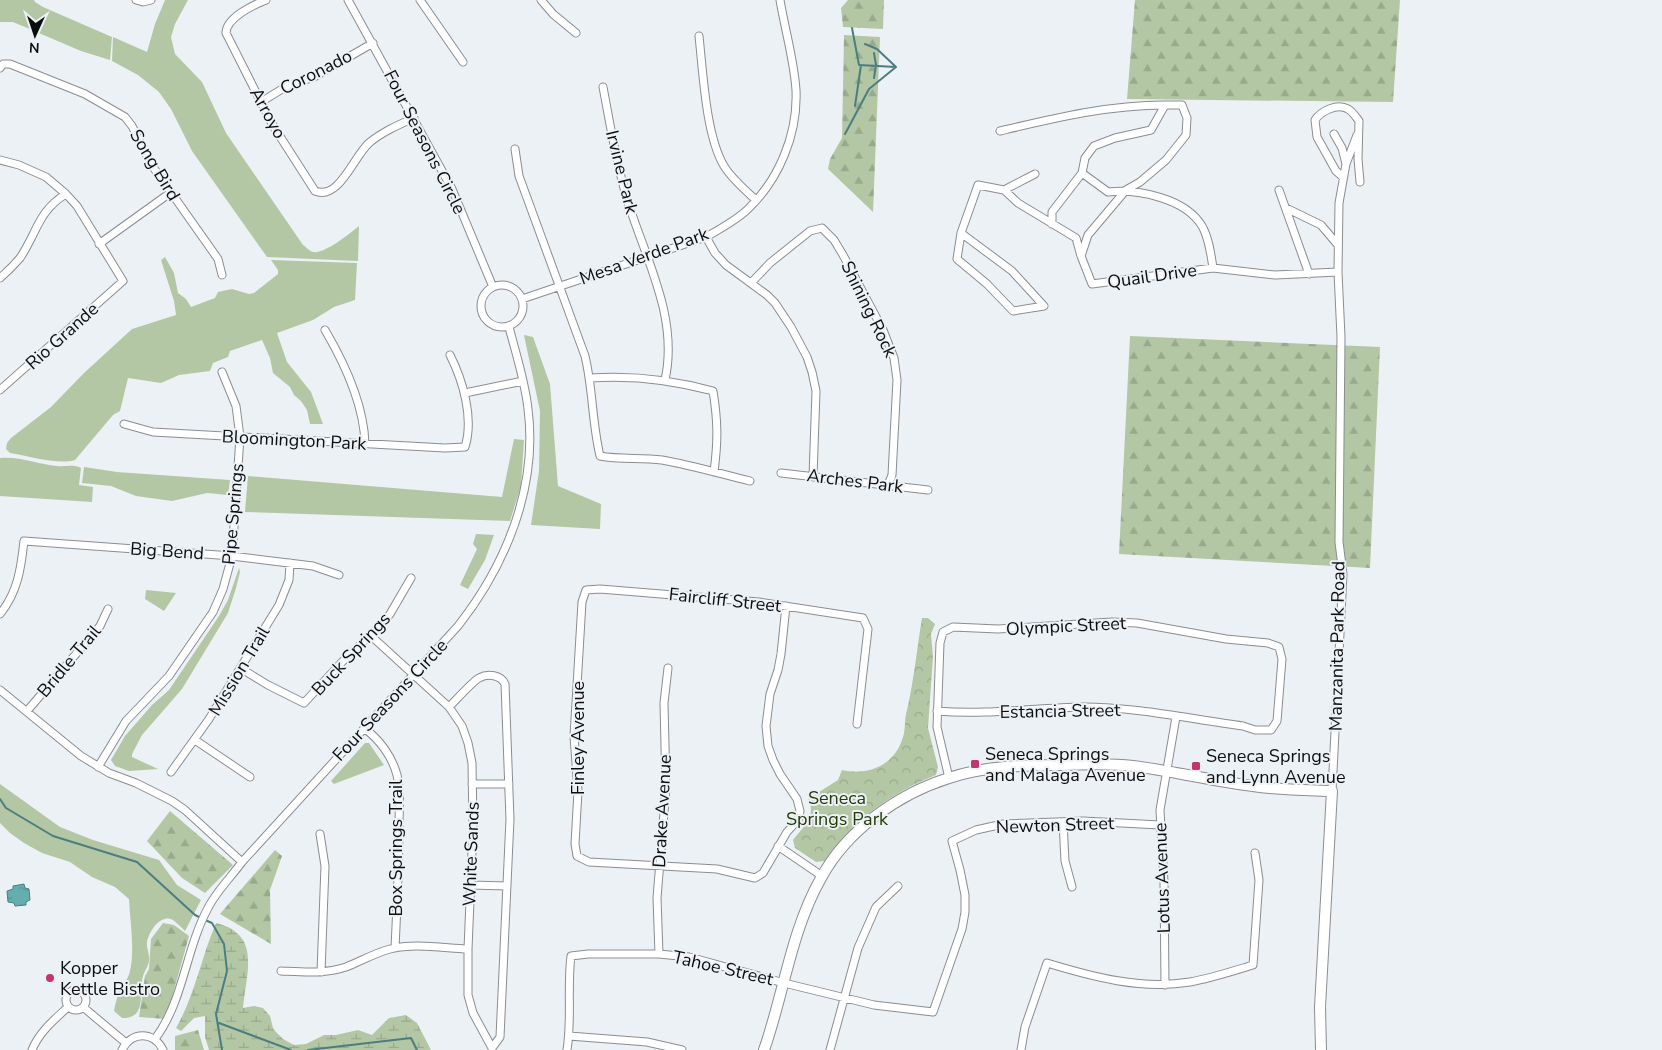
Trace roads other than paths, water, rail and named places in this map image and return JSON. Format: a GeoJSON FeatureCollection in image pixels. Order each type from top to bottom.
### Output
{"type":"FeatureCollection","features":[{"type":"Feature","properties":{"kind":"street"},"geometry":{"type":"LineString","coordinates":[[136,0],[150,1]]}},
{"type":"Feature","properties":{"kind":"street","name":"Arroyo"},"geometry":{"type":"LineString","coordinates":[[266,0],[240,14],[226,27],[226,32],[231,46],[272,124],[315,191],[320,193],[333,190],[356,157],[368,144],[394,126],[414,118]]}},
{"type":"Feature","properties":{"kind":"street","name":"Four Seasons Circle"},"geometry":{"type":"LineString","coordinates":[[348,0],[452,189],[493,287]]}},
{"type":"Feature","properties":{"kind":"street"},"geometry":{"type":"LineString","coordinates":[[420,0],[463,62]]}},
{"type":"Feature","properties":{"kind":"street"},"geometry":{"type":"LineString","coordinates":[[541,0],[553,14],[576,33]]}},
{"type":"Feature","properties":{"kind":"street","name":"Mesa Verde Park"},"geometry":{"type":"LineString","coordinates":[[522,299],[706,237],[734,221],[765,190],[781,165],[791,136],[795,113],[796,91],[794,70],[780,0]]}},
{"type":"Feature","properties":{"kind":"street"},"geometry":{"type":"LineString","coordinates":[[699,36],[715,146],[725,168],[756,200]]}},
{"type":"Feature","properties":{"kind":"street","name":"Coronado"},"geometry":{"type":"LineString","coordinates":[[261,102],[287,86],[314,77],[373,43]]}},
{"type":"Feature","properties":{"kind":"street","name":"Song Bird"},"geometry":{"type":"LineString","coordinates":[[2,66],[10,64],[85,94],[124,116],[132,126],[151,164],[170,193],[218,259],[222,275]]}},
{"type":"Feature","properties":{"kind":"street","name":"Irvine Park"},"geometry":{"type":"LineString","coordinates":[[603,87],[619,168],[668,326],[668,364],[665,380]]}},
{"type":"Feature","properties":{"kind":"street"},"geometry":{"type":"LineString","coordinates":[[1000,131],[1077,113],[1140,105],[1182,105],[1187,118],[1186,136],[1166,160],[1140,182],[1126,190],[1088,235],[1081,256]]}},
{"type":"Feature","properties":{"kind":"street"},"geometry":{"type":"LineString","coordinates":[[1052,224],[1052,212],[1082,173],[1085,158],[1094,146],[1115,138],[1150,130],[1165,106]]}},
{"type":"Feature","properties":{"kind":"street"},"geometry":{"type":"LineString","coordinates":[[1343,177],[1336,171],[1317,137],[1315,120],[1320,113],[1335,107],[1348,109],[1359,120],[1358,159],[1360,182]]}},
{"type":"Feature","properties":{"kind":"street"},"geometry":{"type":"LineString","coordinates":[[1334,134],[1342,148],[1346,164]]}},
{"type":"Feature","properties":{"kind":"street","name":"Manzanita Park Road"},"geometry":{"type":"LineString","coordinates":[[1321,1050],[1320,1007],[1343,574],[1338,542],[1341,337],[1338,272],[1339,203],[1346,164],[1357,135]]}},
{"type":"Feature","properties":{"kind":"street"},"geometry":{"type":"LineString","coordinates":[[515,149],[519,176],[585,356],[590,378],[595,436],[600,456],[613,459],[662,460],[750,481]]}},
{"type":"Feature","properties":{"kind":"street"},"geometry":{"type":"LineString","coordinates":[[0,160],[19,165],[46,177],[77,206],[99,244],[170,193]]}},
{"type":"Feature","properties":{"kind":"street"},"geometry":{"type":"LineString","coordinates":[[1082,173],[1108,192],[1126,190],[1151,195],[1185,208],[1202,226],[1211,253],[1213,268],[1275,275],[1338,272]]}},
{"type":"Feature","properties":{"kind":"street"},"geometry":{"type":"LineString","coordinates":[[1004,190],[1035,174]]}},
{"type":"Feature","properties":{"kind":"street"},"geometry":{"type":"LineString","coordinates":[[961,232],[1012,272],[1044,306],[1013,311],[987,284],[957,259],[961,232],[978,185],[1004,190],[1018,203],[1076,238],[1081,256]]}},
{"type":"Feature","properties":{"kind":"street"},"geometry":{"type":"LineString","coordinates":[[1279,190],[1309,274]]}},
{"type":"Feature","properties":{"kind":"street"},"geometry":{"type":"LineString","coordinates":[[0,278],[19,258],[45,213],[54,202],[66,194]]}},
{"type":"Feature","properties":{"kind":"street"},"geometry":{"type":"LineString","coordinates":[[1286,208],[1321,224],[1338,244]]}},
{"type":"Feature","properties":{"kind":"street","name":"Shining Rock"},"geometry":{"type":"LineString","coordinates":[[751,283],[770,263],[810,231],[822,228],[834,240],[882,330],[894,358],[897,398],[892,475],[888,485]]}},
{"type":"Feature","properties":{"kind":"street"},"geometry":{"type":"LineString","coordinates":[[706,237],[715,253],[726,265],[767,295],[783,313],[807,357],[816,391],[813,477]]}},
{"type":"Feature","properties":{"kind":"street","name":"Rio Grande"},"geometry":{"type":"LineString","coordinates":[[0,390],[123,281],[99,244]]}},
{"type":"Feature","properties":{"kind":"street","name":"Quail Drive"},"geometry":{"type":"LineString","coordinates":[[1081,256],[1092,284],[1213,268]]}},
{"type":"Feature","properties":{"kind":"street"},"geometry":{"type":"LineString","coordinates":[[507,286],[519,293],[522,299],[523,312],[515,324],[509,327],[494,326],[484,317],[481,304],[487,291],[493,287],[507,286]]}},
{"type":"Feature","properties":{"kind":"street","name":"Four Seasons Circle"},"geometry":{"type":"LineString","coordinates":[[155,1039],[175,1005],[198,931],[208,908],[242,862],[458,626],[474,607],[496,570],[520,509],[526,483],[529,456],[528,410],[523,381],[509,327]]}},
{"type":"Feature","properties":{"kind":"street"},"geometry":{"type":"LineString","coordinates":[[325,330],[340,355],[360,407],[364,430],[364,444]]}},
{"type":"Feature","properties":{"kind":"street"},"geometry":{"type":"LineString","coordinates":[[450,355],[460,373],[465,393],[523,381]]}},
{"type":"Feature","properties":{"kind":"street","name":"Pipe Springs"},"geometry":{"type":"LineString","coordinates":[[98,767],[126,721],[169,676],[213,612],[223,589],[232,556],[240,437],[236,406],[222,372]]}},
{"type":"Feature","properties":{"kind":"street"},"geometry":{"type":"LineString","coordinates":[[590,378],[611,376],[665,380],[713,391],[718,419],[714,472]]}},
{"type":"Feature","properties":{"kind":"street","name":"Bloomington Park"},"geometry":{"type":"LineString","coordinates":[[124,424],[153,432],[445,448],[465,447],[468,437],[465,393]]}},
{"type":"Feature","properties":{"kind":"street","name":"Arches Park"},"geometry":{"type":"LineString","coordinates":[[782,473],[928,490]]}},
{"type":"Feature","properties":{"kind":"street","name":"Big Bend"},"geometry":{"type":"LineString","coordinates":[[0,614],[11,599],[18,582],[24,540],[232,556],[314,566],[339,575]]}},
{"type":"Feature","properties":{"kind":"street","name":"Mission Trail"},"geometry":{"type":"LineString","coordinates":[[171,772],[209,720],[284,596],[289,580],[290,563]]}},
{"type":"Feature","properties":{"kind":"street","name":"Buck Springs"},"geometry":{"type":"LineString","coordinates":[[240,668],[304,703],[390,614],[411,578]]}},
{"type":"Feature","properties":{"kind":"street","name":"Faircliff Street"},"geometry":{"type":"LineString","coordinates":[[586,590],[600,588],[711,597],[863,618],[868,629],[857,724]]}},
{"type":"Feature","properties":{"kind":"street","name":"Finley Avenue"},"geometry":{"type":"LineString","coordinates":[[586,590],[582,602],[574,736],[578,791],[575,844],[577,856],[589,862],[659,867]]}},
{"type":"Feature","properties":{"kind":"street"},"geometry":{"type":"LineString","coordinates":[[659,867],[717,869],[755,878],[763,873],[786,832],[798,820],[800,811],[797,799],[773,760],[768,746],[766,726],[766,709],[781,654],[786,606]]}},
{"type":"Feature","properties":{"kind":"street","name":"Bridle Trail"},"geometry":{"type":"LineString","coordinates":[[27,711],[100,626],[108,609]]}},
{"type":"Feature","properties":{"kind":"street","name":"Olympic Street"},"geometry":{"type":"LineString","coordinates":[[937,711],[940,643],[943,632],[953,627],[998,629],[1120,622],[1137,623],[1226,639],[1268,643],[1278,647],[1282,659],[1276,712],[1277,721],[1271,730]]}},
{"type":"Feature","properties":{"kind":"street","name":"White Sands"},"geometry":{"type":"LineString","coordinates":[[370,635],[449,706],[462,726],[468,743],[472,764],[472,784],[467,981],[470,1004],[476,1020],[492,1048],[500,1038],[507,886]]}},
{"type":"Feature","properties":{"kind":"street","name":"Drake Avenue"},"geometry":{"type":"LineString","coordinates":[[659,954],[657,898],[666,788],[664,703],[668,668]]}},
{"type":"Feature","properties":{"kind":"street"},"geometry":{"type":"LineString","coordinates":[[449,706],[479,678],[497,676],[503,680],[506,689],[510,818],[507,886],[470,885]]}},
{"type":"Feature","properties":{"kind":"street"},"geometry":{"type":"LineString","coordinates":[[0,690],[98,767],[158,793],[185,810],[242,862]]}},
{"type":"Feature","properties":{"kind":"street","name":"Estancia Street"},"geometry":{"type":"LineString","coordinates":[[937,711],[983,713],[1082,707],[1132,710],[1243,726],[1255,730],[1271,730]]}},
{"type":"Feature","properties":{"kind":"street"},"geometry":{"type":"LineString","coordinates":[[937,711],[940,744],[949,778]]}},
{"type":"Feature","properties":{"kind":"street","name":"Lotus Avenue"},"geometry":{"type":"LineString","coordinates":[[1165,984],[1164,882],[1160,810],[1176,717]]}},
{"type":"Feature","properties":{"kind":"street","name":"Box Springs Trail"},"geometry":{"type":"LineString","coordinates":[[364,728],[374,736],[392,761],[397,774],[399,788],[395,948]]}},
{"type":"Feature","properties":{"kind":"street"},"geometry":{"type":"LineString","coordinates":[[195,740],[250,777]]}},
{"type":"Feature","properties":{"kind":"street"},"geometry":{"type":"LineString","coordinates":[[764,1050],[804,913],[822,876],[846,844],[866,824],[915,792],[949,778],[998,769],[1092,764],[1132,766],[1253,786],[1332,792]]}},
{"type":"Feature","properties":{"kind":"street"},"geometry":{"type":"LineString","coordinates":[[472,784],[509,784]]}},
{"type":"Feature","properties":{"kind":"street","name":"Newton Street"},"geometry":{"type":"LineString","coordinates":[[933,1012],[962,929],[965,912],[965,895],[952,841],[976,830],[1003,824],[1083,821],[1160,825]]}},
{"type":"Feature","properties":{"kind":"street"},"geometry":{"type":"LineString","coordinates":[[1063,822],[1065,861],[1072,887]]}},
{"type":"Feature","properties":{"kind":"street"},"geometry":{"type":"LineString","coordinates":[[320,834],[325,866],[321,972]]}},
{"type":"Feature","properties":{"kind":"street"},"geometry":{"type":"LineString","coordinates":[[778,846],[822,876]]}},
{"type":"Feature","properties":{"kind":"street"},"geometry":{"type":"LineString","coordinates":[[1021,1050],[1025,1027],[1047,963],[1083,974],[1141,984],[1190,982],[1212,978],[1254,965],[1259,880],[1256,853]]}},
{"type":"Feature","properties":{"kind":"street"},"geometry":{"type":"LineString","coordinates":[[830,1050],[858,948],[869,921],[876,906],[898,886]]}},
{"type":"Feature","properties":{"kind":"street"},"geometry":{"type":"LineString","coordinates":[[281,972],[321,972],[345,967],[395,948],[468,949]]}},
{"type":"Feature","properties":{"kind":"street","name":"Tahoe Street"},"geometry":{"type":"LineString","coordinates":[[569,1036],[569,971],[571,956],[588,954],[659,954],[689,957],[874,1005],[933,1012]]}},
{"type":"Feature","properties":{"kind":"street"},"geometry":{"type":"LineString","coordinates":[[78,990],[84,993],[86,999],[83,1008],[74,1010],[68,1007],[67,995],[72,991],[78,990]]}},
{"type":"Feature","properties":{"kind":"street"},"geometry":{"type":"LineString","coordinates":[[32,1050],[35,1042],[68,1007]]}},
{"type":"Feature","properties":{"kind":"street"},"geometry":{"type":"LineString","coordinates":[[83,1008],[124,1046],[130,1038],[143,1035],[155,1039],[163,1050]]}},
{"type":"Feature","properties":{"kind":"street"},"geometry":{"type":"LineString","coordinates":[[568,1050],[569,1036],[647,1042],[682,1050]]}},
{"type":"Feature","properties":{"kind":"water"},"geometry":{"type":"Polygon","coordinates":[[[24,884],[25,888],[29,889],[30,900],[26,902],[26,905],[15,906],[14,903],[8,902],[7,891],[13,889],[13,886],[24,884]]]}},
{"type":"Feature","properties":{"kind":"waterway"},"geometry":{"type":"LineString","coordinates":[[852,28],[859,65],[896,67],[877,49],[865,44]]}},
{"type":"Feature","properties":{"kind":"waterway"},"geometry":{"type":"LineString","coordinates":[[874,53],[876,65]]}},
{"type":"Feature","properties":{"kind":"waterway"},"geometry":{"type":"LineString","coordinates":[[855,106],[861,65]]}},
{"type":"Feature","properties":{"kind":"waterway"},"geometry":{"type":"LineString","coordinates":[[874,78],[876,65]]}},
{"type":"Feature","properties":{"kind":"waterway"},"geometry":{"type":"LineString","coordinates":[[845,134],[869,89],[896,67]]}},
{"type":"Feature","properties":{"kind":"waterway"},"geometry":{"type":"LineString","coordinates":[[0,799],[6,808],[53,836],[137,862],[195,915],[201,918]]}},
{"type":"Feature","properties":{"kind":"waterway"},"geometry":{"type":"LineString","coordinates":[[205,920],[212,923],[224,944],[227,971],[216,1014],[222,1050]]}},
{"type":"Feature","properties":{"kind":"waterway"},"geometry":{"type":"LineString","coordinates":[[219,1023],[291,1050]]}},
{"type":"Feature","properties":{"kind":"waterway"},"geometry":{"type":"LineString","coordinates":[[308,1050],[411,1038],[417,1050]]}},
{"type":"Feature","properties":{"kind":"place","name":"Seneca Springs and Malaga Avenue"},"geometry":{"type":"Point","coordinates":[975,764]}},
{"type":"Feature","properties":{"kind":"place","name":"Seneca Springs and Lynn Avenue"},"geometry":{"type":"Point","coordinates":[1196,766]}},
{"type":"Feature","properties":{"kind":"place","name":"Kopper Kettle Bistro"},"geometry":{"type":"Point","coordinates":[50,978]}},
{"type":"Feature","properties":{"kind":"park label","name":"Seneca Springs Park"},"geometry":{"type":"Point","coordinates":[837,808]}}]}
